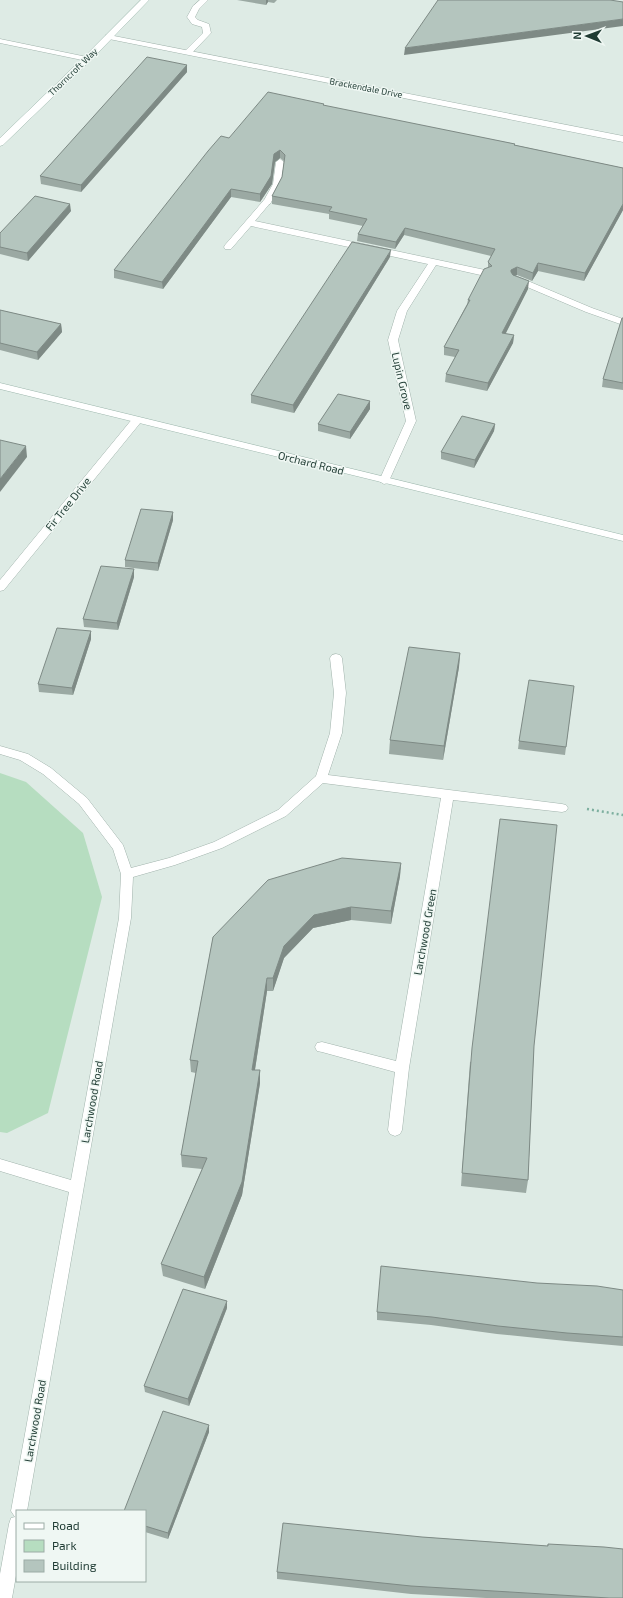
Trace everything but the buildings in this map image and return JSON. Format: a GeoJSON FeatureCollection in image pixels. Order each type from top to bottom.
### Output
{"type":"FeatureCollection","features":[{"type":"Feature","properties":{"kind":"street","name":"Thorncroft Way"},"geometry":{"type":"LineString","coordinates":[[0,143],[87,59],[145,0]]}},
{"type":"Feature","properties":{"kind":"street"},"geometry":{"type":"LineString","coordinates":[[188,52],[207,33],[206,26],[195,22],[192,17],[196,8],[204,0]]}},
{"type":"Feature","properties":{"kind":"street","name":"Brackendale Drive"},"geometry":{"type":"LineString","coordinates":[[109,37],[623,139]]}},
{"type":"Feature","properties":{"kind":"street"},"geometry":{"type":"LineString","coordinates":[[0,41],[87,59]]}},
{"type":"Feature","properties":{"kind":"street"},"geometry":{"type":"LineString","coordinates":[[228,247],[267,202],[277,184],[280,162]]}},
{"type":"Feature","properties":{"kind":"street"},"geometry":{"type":"LineString","coordinates":[[250,223],[485,273]]}},
{"type":"Feature","properties":{"kind":"street","name":"Lupin Grove"},"geometry":{"type":"LineString","coordinates":[[384,481],[411,420],[393,340],[402,311],[434,262]]}},
{"type":"Feature","properties":{"kind":"street"},"geometry":{"type":"LineString","coordinates":[[516,279],[589,310],[623,322]]}},
{"type":"Feature","properties":{"kind":"street","name":"Orchard Road"},"geometry":{"type":"LineString","coordinates":[[0,386],[384,481],[623,538]]}},
{"type":"Feature","properties":{"kind":"street","name":"Fir Tree Drive"},"geometry":{"type":"LineString","coordinates":[[0,587],[137,420]]}},
{"type":"Feature","properties":{"kind":"street"},"geometry":{"type":"LineString","coordinates":[[127,874],[171,862],[218,845],[282,813],[321,778],[336,733],[340,693],[336,658]]}},
{"type":"Feature","properties":{"kind":"street","name":"Larchwood Road"},"geometry":{"type":"LineString","coordinates":[[0,750],[24,758],[47,771],[83,801],[119,848],[127,874],[125,918],[19,1510]]}},
{"type":"Feature","properties":{"kind":"street"},"geometry":{"type":"LineString","coordinates":[[321,778],[448,796],[562,808]]}},
{"type":"Feature","properties":{"kind":"street","name":"Larchwood Green"},"geometry":{"type":"LineString","coordinates":[[395,1130],[402,1068],[448,796]]}},
{"type":"Feature","properties":{"kind":"street"},"geometry":{"type":"LineString","coordinates":[[322,1047],[402,1068]]}},
{"type":"Feature","properties":{"kind":"street"},"geometry":{"type":"LineString","coordinates":[[0,1165],[76,1188]]}},
{"type":"Feature","properties":{"kind":"street"},"geometry":{"type":"LineString","coordinates":[[4,1598],[16,1530]]}},
{"type":"Feature","properties":{"kind":"green space"},"geometry":{"type":"Polygon","coordinates":[[[0,773],[26,782],[83,833],[102,897],[48,1113],[7,1133],[0,1132],[0,773]]]}}]}
